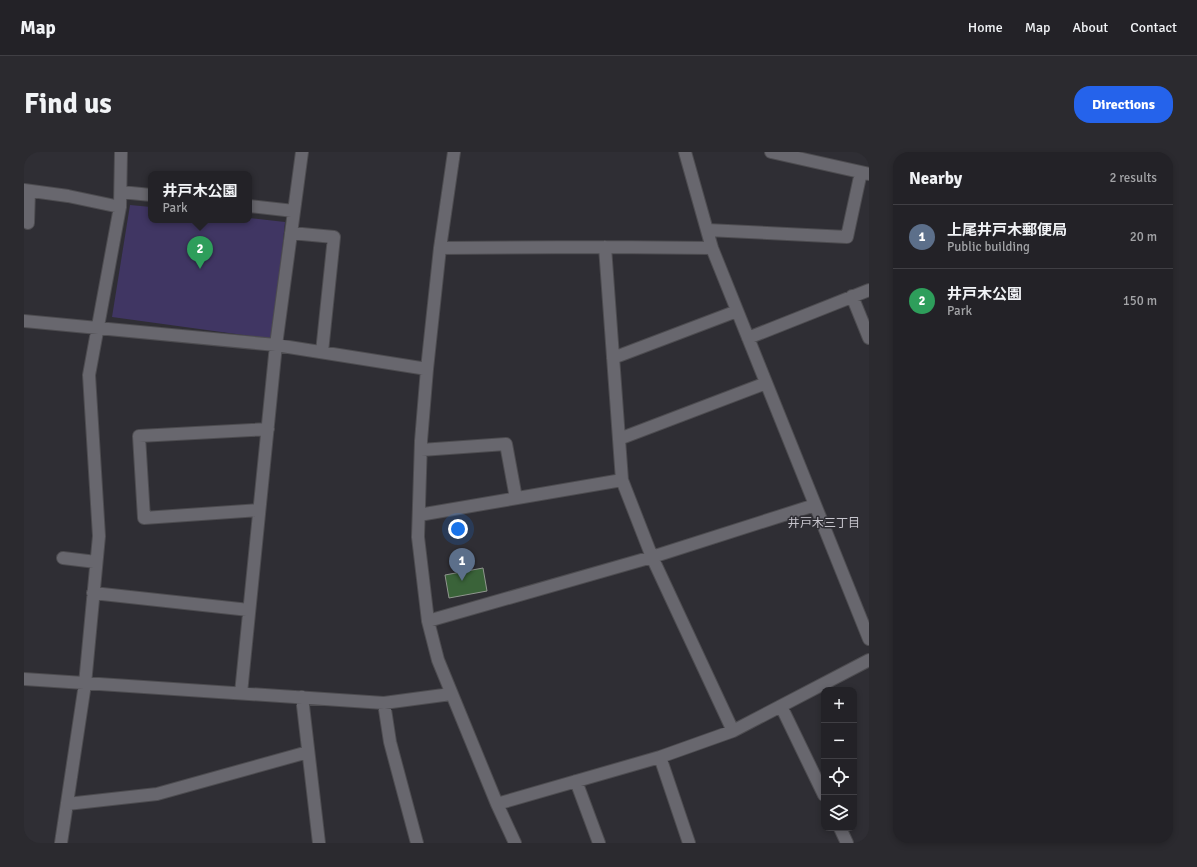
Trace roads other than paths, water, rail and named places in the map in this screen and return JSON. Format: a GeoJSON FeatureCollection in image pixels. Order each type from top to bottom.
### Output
{"type":"FeatureCollection","features":[{"type":"Feature","properties":{"kind":"street"},"geometry":{"type":"LineString","coordinates":[[61,843],[85,684],[99,536],[89,375],[120,207],[121,152]]}},
{"type":"Feature","properties":{"kind":"street"},"geometry":{"type":"LineString","coordinates":[[241,693],[276,345],[302,152]]}},
{"type":"Feature","properties":{"kind":"street"},"geometry":{"type":"LineString","coordinates":[[454,152],[440,248],[427,369],[421,450],[418,537],[428,620],[438,660],[497,804],[515,843]]}},
{"type":"Feature","properties":{"kind":"street"},"geometry":{"type":"LineString","coordinates":[[685,152],[712,248],[869,639]]}},
{"type":"Feature","properties":{"kind":"street"},"geometry":{"type":"LineString","coordinates":[[707,230],[847,237],[865,173],[798,155],[771,152]]}},
{"type":"Feature","properties":{"kind":"street"},"geometry":{"type":"LineString","coordinates":[[28,223],[27,190],[68,196],[120,207]]}},
{"type":"Feature","properties":{"kind":"street"},"geometry":{"type":"LineString","coordinates":[[121,192],[148,195]]}},
{"type":"Feature","properties":{"kind":"street"},"geometry":{"type":"LineString","coordinates":[[252,206],[294,211]]}},
{"type":"Feature","properties":{"kind":"street"},"geometry":{"type":"LineString","coordinates":[[291,233],[334,237],[322,352]]}},
{"type":"Feature","properties":{"kind":"street"},"geometry":{"type":"LineString","coordinates":[[605,247],[622,480],[652,557],[733,731]]}},
{"type":"Feature","properties":{"kind":"street"},"geometry":{"type":"LineString","coordinates":[[440,248],[712,248]]}},
{"type":"Feature","properties":{"kind":"street"},"geometry":{"type":"LineString","coordinates":[[748,338],[869,290]]}},
{"type":"Feature","properties":{"kind":"street"},"geometry":{"type":"LineString","coordinates":[[852,296],[869,338]]}},
{"type":"Feature","properties":{"kind":"street"},"geometry":{"type":"LineString","coordinates":[[613,358],[737,311]]}},
{"type":"Feature","properties":{"kind":"street"},"geometry":{"type":"LineString","coordinates":[[24,321],[276,345],[427,369]]}},
{"type":"Feature","properties":{"kind":"street"},"geometry":{"type":"LineString","coordinates":[[619,439],[766,383]]}},
{"type":"Feature","properties":{"kind":"street"},"geometry":{"type":"LineString","coordinates":[[259,510],[144,518],[139,436],[268,429]]}},
{"type":"Feature","properties":{"kind":"street"},"geometry":{"type":"LineString","coordinates":[[421,450],[506,444],[516,498]]}},
{"type":"Feature","properties":{"kind":"street"},"geometry":{"type":"LineString","coordinates":[[419,515],[622,480]]}},
{"type":"Feature","properties":{"kind":"street"},"geometry":{"type":"LineString","coordinates":[[428,620],[652,557],[815,505]]}},
{"type":"Feature","properties":{"kind":"street"},"geometry":{"type":"LineString","coordinates":[[63,558],[96,562]]}},
{"type":"Feature","properties":{"kind":"street"},"geometry":{"type":"LineString","coordinates":[[93,593],[249,610]]}},
{"type":"Feature","properties":{"kind":"street"},"geometry":{"type":"LineString","coordinates":[[497,804],[660,757],[733,731],[869,660]]}},
{"type":"Feature","properties":{"kind":"street"},"geometry":{"type":"LineString","coordinates":[[24,679],[384,703],[451,694]]}},
{"type":"Feature","properties":{"kind":"street"},"geometry":{"type":"LineString","coordinates":[[302,697],[319,843]]}},
{"type":"Feature","properties":{"kind":"street"},"geometry":{"type":"LineString","coordinates":[[384,703],[390,742],[416,843]]}},
{"type":"Feature","properties":{"kind":"street"},"geometry":{"type":"LineString","coordinates":[[781,706],[821,789]]}},
{"type":"Feature","properties":{"kind":"street"},"geometry":{"type":"LineString","coordinates":[[67,804],[157,794],[308,752]]}},
{"type":"Feature","properties":{"kind":"street"},"geometry":{"type":"LineString","coordinates":[[660,757],[688,843]]}},
{"type":"Feature","properties":{"kind":"street"},"geometry":{"type":"LineString","coordinates":[[576,781],[599,843]]}},
{"type":"Feature","properties":{"kind":"street"},"geometry":{"type":"LineString","coordinates":[[842,831],[848,843]]}},
{"type":"Feature","properties":{"kind":"place","name":"井戸木公園"},"geometry":{"type":"Point","coordinates":[200,269]}},
{"type":"Feature","properties":{"kind":"place","name":"上尾井戸木郵便局"},"geometry":{"type":"Point","coordinates":[462,581]}},
{"type":"Feature","properties":{"kind":"district","name":"井戸木三丁目"},"geometry":{"type":"Point","coordinates":[824,523]}}]}
